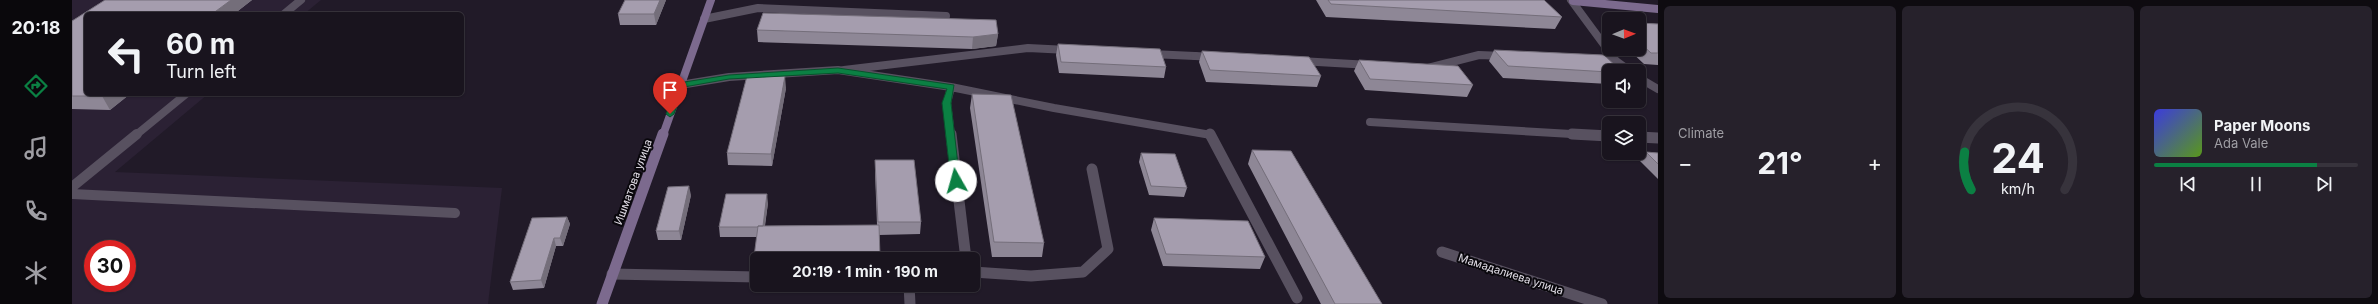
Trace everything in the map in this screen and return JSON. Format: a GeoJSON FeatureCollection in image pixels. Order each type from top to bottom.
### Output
{"type":"FeatureCollection","features":[{"type":"Feature","properties":{"kind":"main road","name":"Ишматова улица"},"geometry":{"type":"LineString","coordinates":[[602,304],[711,0]]}},
{"type":"Feature","properties":{"kind":"main road"},"geometry":{"type":"LineString","coordinates":[[1572,1],[1657,9]]}},
{"type":"Feature","properties":{"kind":"street"},"geometry":{"type":"LineString","coordinates":[[1572,1],[1616,61],[1620,64]]}},
{"type":"Feature","properties":{"kind":"street"},"geometry":{"type":"LineString","coordinates":[[1422,68],[1430,68],[1479,55],[1517,56]]}},
{"type":"Feature","properties":{"kind":"street"},"geometry":{"type":"LineString","coordinates":[[1195,56],[1226,57]]}},
{"type":"Feature","properties":{"kind":"street"},"geometry":{"type":"LineString","coordinates":[[1586,60],[1616,61]]}},
{"type":"Feature","properties":{"kind":"street"},"geometry":{"type":"LineString","coordinates":[[1288,61],[1383,66]]}},
{"type":"Feature","properties":{"kind":"street"},"geometry":{"type":"LineString","coordinates":[[680,85],[729,77],[838,70],[951,87],[1054,108],[1210,132],[1297,298]]}},
{"type":"Feature","properties":{"kind":"street"},"geometry":{"type":"LineString","coordinates":[[1646,82],[1658,89]]}},
{"type":"Feature","properties":{"kind":"street"},"geometry":{"type":"LineString","coordinates":[[951,87],[946,103],[965,252]]}},
{"type":"Feature","properties":{"kind":"street"},"geometry":{"type":"LineString","coordinates":[[1370,122],[1602,136]]}},
{"type":"Feature","properties":{"kind":"street"},"geometry":{"type":"LineString","coordinates":[[1646,137],[1658,138]]}},
{"type":"Feature","properties":{"kind":"street"},"geometry":{"type":"LineString","coordinates":[[980,272],[1031,276],[1083,272],[1108,249],[1092,169]]}},
{"type":"Feature","properties":{"kind":"street","name":"Мамадалиева улица"},"geometry":{"type":"LineString","coordinates":[[1442,252],[1602,304]]}},
{"type":"Feature","properties":{"kind":"street"},"geometry":{"type":"LineString","coordinates":[[612,274],[750,277]]}},
{"type":"Feature","properties":{"kind":"street"},"geometry":{"type":"LineString","coordinates":[[909,292],[910,304]]}},
{"type":"Feature","properties":{"kind":"lane"},"geometry":{"type":"LineString","coordinates":[[286,12],[301,0]]}},
{"type":"Feature","properties":{"kind":"lane"},"geometry":{"type":"LineString","coordinates":[[704,19],[758,8],[946,16]]}},
{"type":"Feature","properties":{"kind":"lane"},"geometry":{"type":"LineString","coordinates":[[838,70],[1028,48],[1076,50]]}},
{"type":"Feature","properties":{"kind":"lane"},"geometry":{"type":"LineString","coordinates":[[1140,53],[1195,56]]}},
{"type":"Feature","properties":{"kind":"lane"},"geometry":{"type":"LineString","coordinates":[[72,187],[184,96]]}},
{"type":"Feature","properties":{"kind":"lane"},"geometry":{"type":"LineString","coordinates":[[72,194],[455,213]]}},
{"type":"Feature","properties":{"kind":"shaded area"},"geometry":{"type":"Polygon","coordinates":[[[72,0],[321,0],[306,12],[84,12],[84,96],[206,96],[115,172],[502,188],[488,304],[72,304],[72,0]]]}},
{"type":"Feature","properties":{"kind":"building"},"geometry":{"type":"Polygon","coordinates":[[[105,0],[231,0],[215,12],[86,12],[105,0]]]}},
{"type":"Feature","properties":{"kind":"building"},"geometry":{"type":"Polygon","coordinates":[[[625,0],[660,0],[654,14],[618,14],[625,0]]]}},
{"type":"Feature","properties":{"kind":"building"},"geometry":{"type":"Polygon","coordinates":[[[1328,0],[1544,0],[1562,17],[1331,4],[1328,0]]]}},
{"type":"Feature","properties":{"kind":"building"},"geometry":{"type":"Polygon","coordinates":[[[84,13],[84,96],[72,96],[72,21],[84,13]]]}},
{"type":"Feature","properties":{"kind":"building"},"geometry":{"type":"Polygon","coordinates":[[[763,13],[996,20],[998,34],[973,37],[757,30],[763,13]]]}},
{"type":"Feature","properties":{"kind":"building"},"geometry":{"type":"Polygon","coordinates":[[[1646,23],[1658,24],[1658,53],[1651,53],[1646,48],[1646,23]]]}},
{"type":"Feature","properties":{"kind":"building"},"geometry":{"type":"Polygon","coordinates":[[[1058,44],[1160,49],[1166,67],[1061,62],[1058,44]]]}},
{"type":"Feature","properties":{"kind":"building"},"geometry":{"type":"Polygon","coordinates":[[[1494,50],[1602,55],[1614,64],[1602,64],[1602,72],[1508,66],[1494,50]]]}},
{"type":"Feature","properties":{"kind":"building"},"geometry":{"type":"Polygon","coordinates":[[[1202,51],[1309,57],[1321,76],[1210,70],[1202,51]]]}},
{"type":"Feature","properties":{"kind":"building"},"geometry":{"type":"Polygon","coordinates":[[[1359,60],[1458,66],[1473,85],[1370,79],[1359,60]]]}},
{"type":"Feature","properties":{"kind":"building"},"geometry":{"type":"Polygon","coordinates":[[[747,76],[785,76],[771,154],[727,153],[747,76]]]}},
{"type":"Feature","properties":{"kind":"building"},"geometry":{"type":"Polygon","coordinates":[[[972,94],[1011,95],[1044,243],[994,242],[972,94]]]}},
{"type":"Feature","properties":{"kind":"building"},"geometry":{"type":"Polygon","coordinates":[[[1252,150],[1291,151],[1382,304],[1335,304],[1252,150]]]}},
{"type":"Feature","properties":{"kind":"building"},"geometry":{"type":"Polygon","coordinates":[[[1646,152],[1658,153],[1658,164],[1646,152]]]}},
{"type":"Feature","properties":{"kind":"building"},"geometry":{"type":"Polygon","coordinates":[[[1141,153],[1175,154],[1187,188],[1151,186],[1141,153]]]}},
{"type":"Feature","properties":{"kind":"building"},"geometry":{"type":"Polygon","coordinates":[[[875,160],[914,160],[921,222],[878,222],[875,160]]]}},
{"type":"Feature","properties":{"kind":"building"},"geometry":{"type":"Polygon","coordinates":[[[689,186],[679,231],[656,231],[668,187],[689,186]]]}},
{"type":"Feature","properties":{"kind":"building"},"geometry":{"type":"Polygon","coordinates":[[[726,194],[767,194],[763,226],[719,227],[726,194]]]}},
{"type":"Feature","properties":{"kind":"building"},"geometry":{"type":"Polygon","coordinates":[[[567,217],[560,238],[554,238],[541,280],[510,282],[532,218],[567,217]]]}},
{"type":"Feature","properties":{"kind":"building"},"geometry":{"type":"Polygon","coordinates":[[[1154,218],[1248,221],[1265,257],[1166,254],[1154,218]]]}},
{"type":"Feature","properties":{"kind":"building"},"geometry":{"type":"Polygon","coordinates":[[[879,225],[880,252],[755,252],[758,226],[879,225]]]}},
{"type":"Feature","properties":{"kind":"route"},"geometry":{"type":"LineString","coordinates":[[670,114],[680,85],[729,77],[838,70],[951,87],[946,103],[956,181]]}}]}
